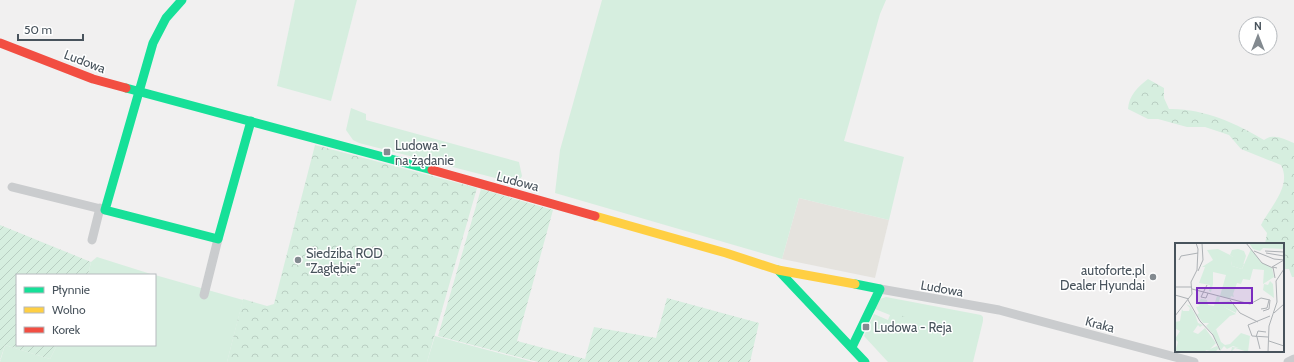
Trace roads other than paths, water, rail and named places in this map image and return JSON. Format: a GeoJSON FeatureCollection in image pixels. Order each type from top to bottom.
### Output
{"type":"FeatureCollection","features":[{"type":"Feature","properties":{"kind":"street"},"geometry":{"type":"LineString","coordinates":[[92,240],[103,209],[153,43],[166,18],[182,0]]}},
{"type":"Feature","properties":{"kind":"street","name":"Ludowa"},"geometry":{"type":"LineString","coordinates":[[0,43],[92,79],[251,121],[726,253],[778,270],[880,290],[999,310]]}},
{"type":"Feature","properties":{"kind":"street"},"geometry":{"type":"LineString","coordinates":[[204,295],[251,121]]}},
{"type":"Feature","properties":{"kind":"street"},"geometry":{"type":"LineString","coordinates":[[12,187],[103,209],[218,240]]}},
{"type":"Feature","properties":{"kind":"street","name":"Ludowa"},"geometry":{"type":"LineString","coordinates":[[778,270],[830,327],[852,347],[865,362]]}},
{"type":"Feature","properties":{"kind":"street"},"geometry":{"type":"LineString","coordinates":[[852,347],[880,290]]}},
{"type":"Feature","properties":{"kind":"street","name":"Kraka"},"geometry":{"type":"LineString","coordinates":[[999,310],[1194,362]]}},
{"type":"Feature","properties":{"kind":"street"},"geometry":{"type":"LineString","coordinates":[[1288,362],[1294,361]]}},
{"type":"Feature","properties":{"kind":"place","name":"Ludowa - na żądanie"},"geometry":{"type":"Point","coordinates":[387,152]}},
{"type":"Feature","properties":{"kind":"place","name":"Siedziba ROD \"Zagłębie\""},"geometry":{"type":"Point","coordinates":[298,260]}},
{"type":"Feature","properties":{"kind":"place","name":"autoforte.pl Dealer Hyundai"},"geometry":{"type":"Point","coordinates":[1153,277]}},
{"type":"Feature","properties":{"kind":"place","name":"Ludowa - Reja"},"geometry":{"type":"Point","coordinates":[866,327]}}]}
